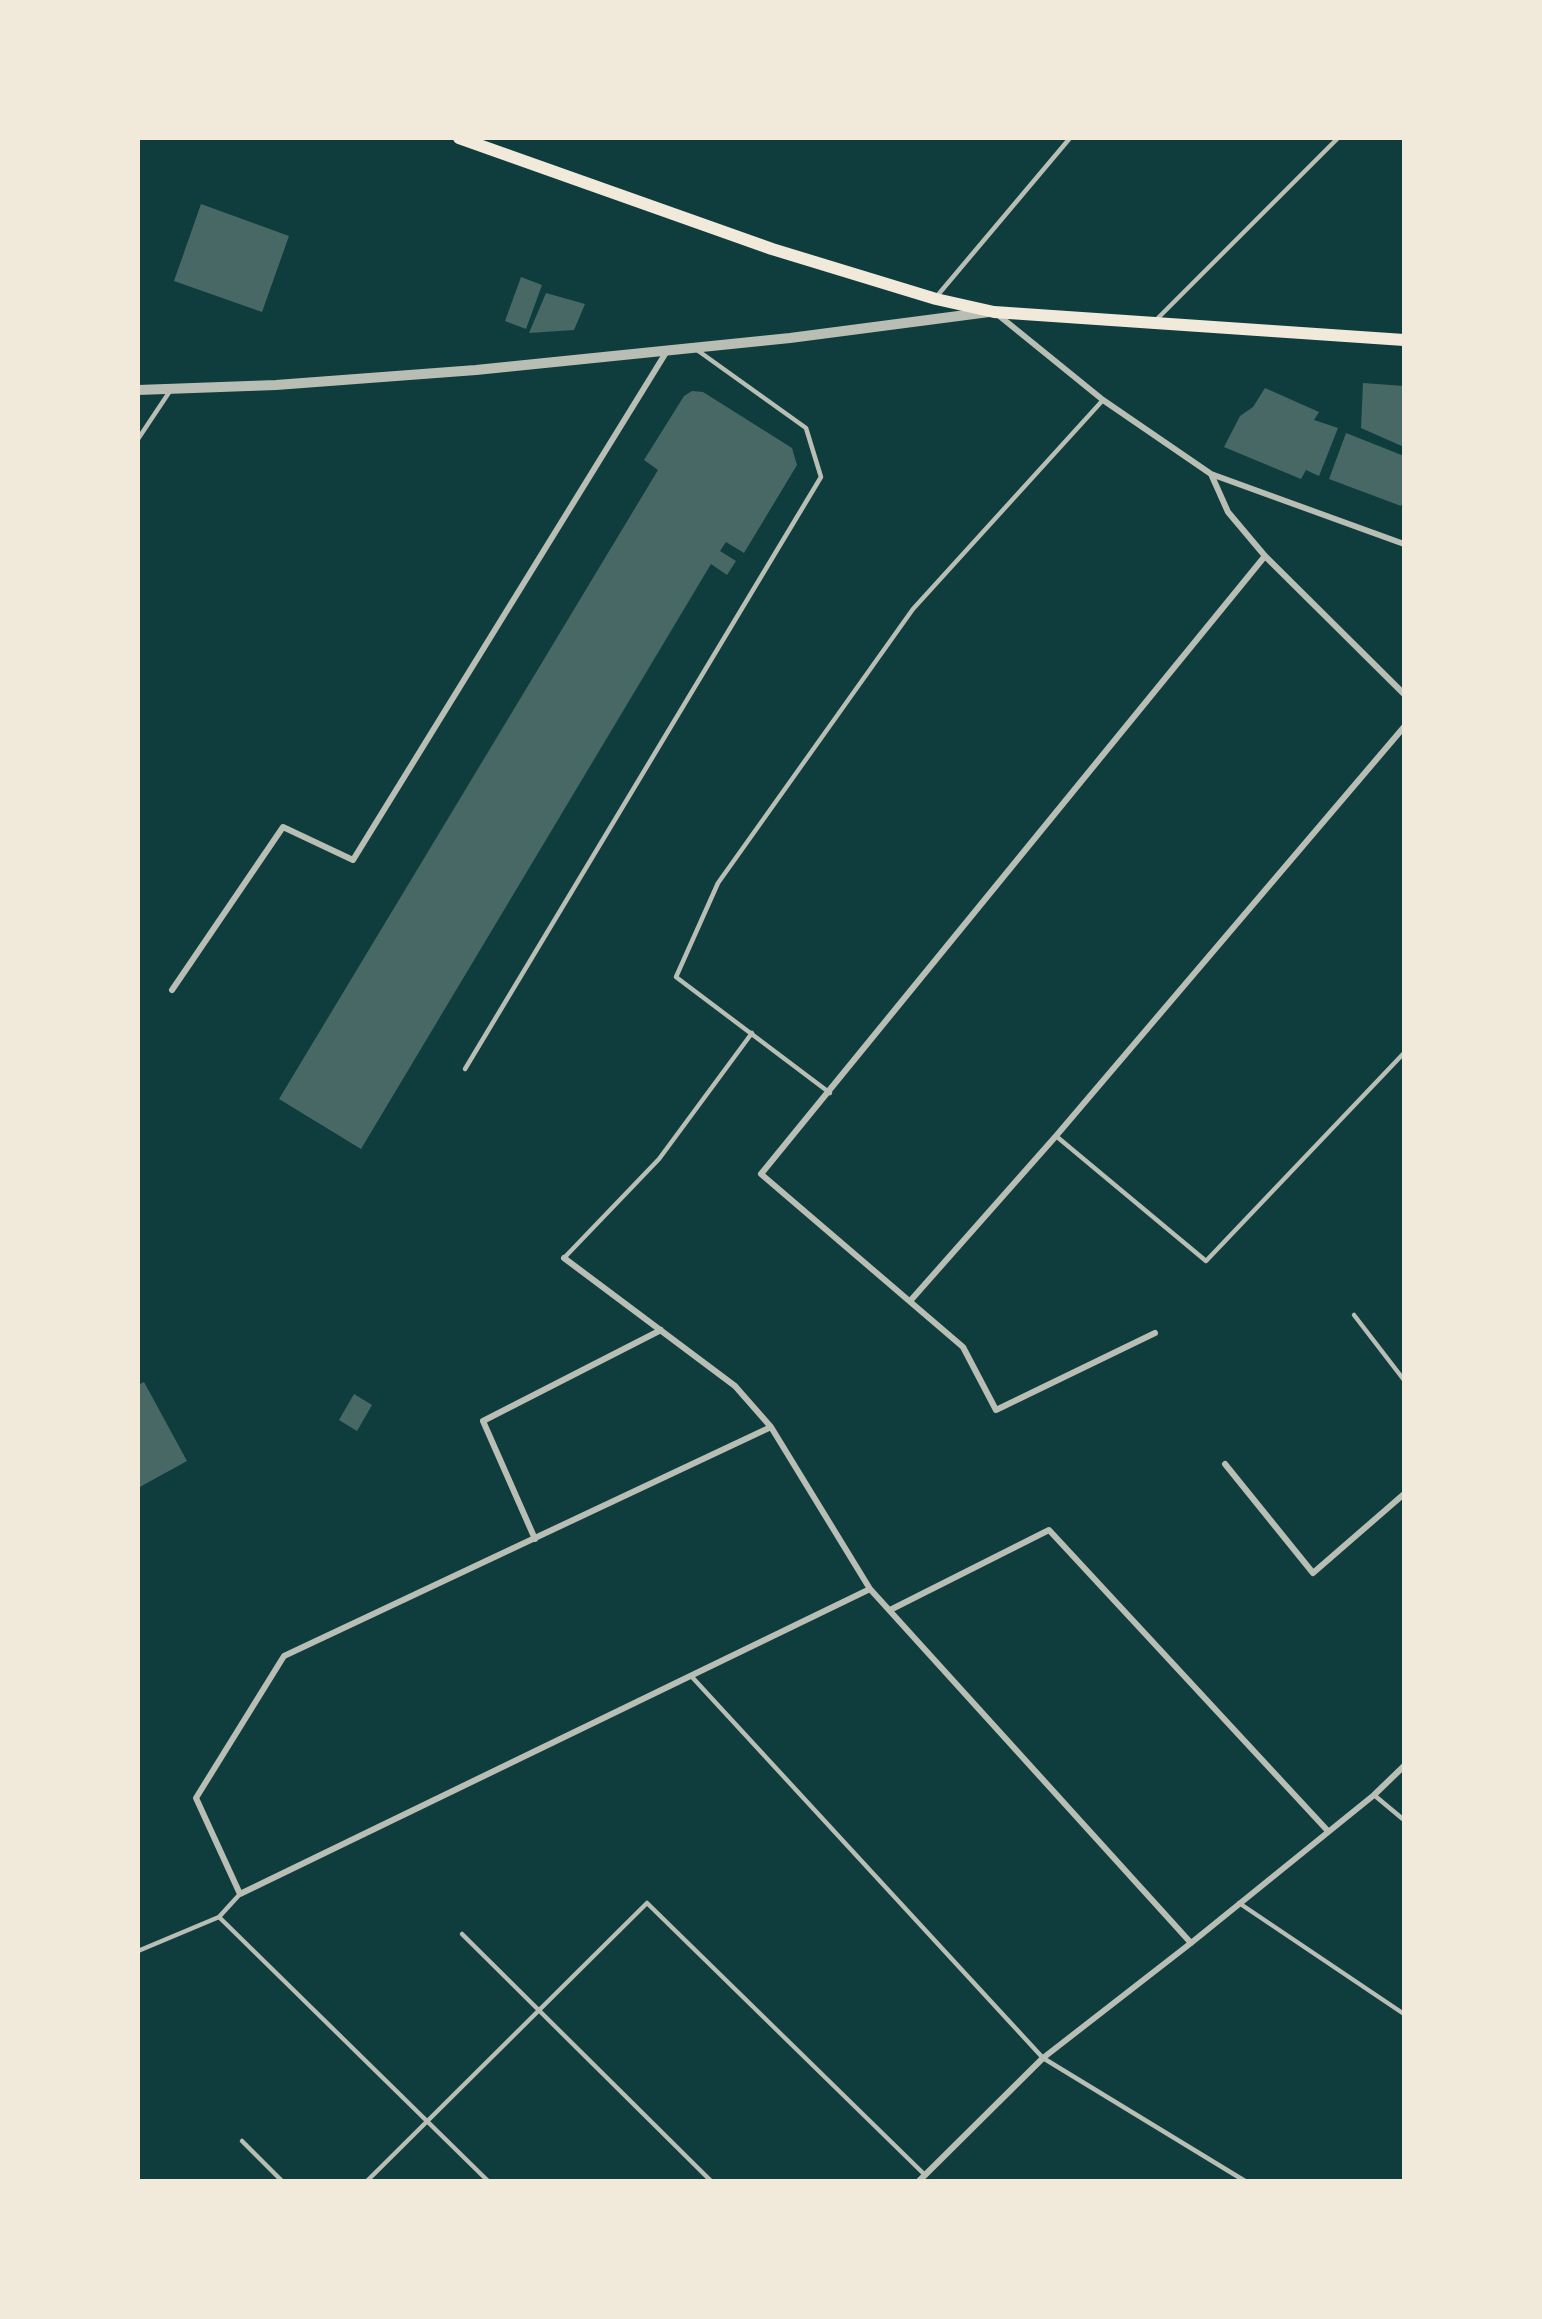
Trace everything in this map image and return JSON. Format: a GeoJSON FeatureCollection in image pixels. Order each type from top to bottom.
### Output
{"type":"FeatureCollection","features":[{"type":"Feature","properties":{"kind":"main road"},"geometry":{"type":"LineString","coordinates":[[459,138],[772,249],[936,298],[994,312],[1404,340]]}},
{"type":"Feature","properties":{"kind":"street"},"geometry":{"type":"LineString","coordinates":[[138,390],[276,385],[465,371],[695,348],[994,312],[1103,400],[1211,474],[1404,544]]}},
{"type":"Feature","properties":{"kind":"street"},"geometry":{"type":"LineString","coordinates":[[172,990],[283,827],[353,860],[667,351]]}},
{"type":"Feature","properties":{"kind":"street"},"geometry":{"type":"LineString","coordinates":[[1211,474],[1228,512],[1265,556],[1404,694]]}},
{"type":"Feature","properties":{"kind":"street"},"geometry":{"type":"LineString","coordinates":[[1155,1333],[996,1410],[963,1347],[761,1174],[830,1093],[1265,556]]}},
{"type":"Feature","properties":{"kind":"street"},"geometry":{"type":"LineString","coordinates":[[910,1300],[1056,1136],[1404,727]]}},
{"type":"Feature","properties":{"kind":"street"},"geometry":{"type":"LineString","coordinates":[[564,1258],[735,1386],[771,1427],[870,1589],[1191,1943]]}},
{"type":"Feature","properties":{"kind":"street"},"geometry":{"type":"LineString","coordinates":[[535,1539],[483,1421],[661,1330]]}},
{"type":"Feature","properties":{"kind":"street"},"geometry":{"type":"LineString","coordinates":[[771,1427],[284,1656],[196,1798],[240,1894],[870,1589]]}},
{"type":"Feature","properties":{"kind":"street"},"geometry":{"type":"LineString","coordinates":[[1226,1464],[1313,1573],[1404,1494]]}},
{"type":"Feature","properties":{"kind":"street"},"geometry":{"type":"LineString","coordinates":[[890,1610],[1049,1530],[1327,1830]]}},
{"type":"Feature","properties":{"kind":"street"},"geometry":{"type":"LineString","coordinates":[[920,2181],[1043,2058],[1191,1943],[1327,1830],[1374,1795],[1404,1766]]}},
{"type":"Feature","properties":{"kind":"lane"},"geometry":{"type":"LineString","coordinates":[[936,298],[1070,138]]}},
{"type":"Feature","properties":{"kind":"lane"},"geometry":{"type":"LineString","coordinates":[[1154,322],[1338,138]]}},
{"type":"Feature","properties":{"kind":"lane"},"geometry":{"type":"LineString","coordinates":[[465,1069],[821,477],[806,428],[695,348]]}},
{"type":"Feature","properties":{"kind":"lane"},"geometry":{"type":"LineString","coordinates":[[138,439],[172,388]]}},
{"type":"Feature","properties":{"kind":"lane"},"geometry":{"type":"LineString","coordinates":[[830,1093],[676,977],[718,883],[913,609],[1103,400]]}},
{"type":"Feature","properties":{"kind":"lane"},"geometry":{"type":"LineString","coordinates":[[564,1258],[659,1159],[752,1033]]}},
{"type":"Feature","properties":{"kind":"lane"},"geometry":{"type":"LineString","coordinates":[[1056,1136],[1206,1261],[1404,1053]]}},
{"type":"Feature","properties":{"kind":"lane"},"geometry":{"type":"LineString","coordinates":[[1354,1315],[1404,1380]]}},
{"type":"Feature","properties":{"kind":"lane"},"geometry":{"type":"LineString","coordinates":[[692,1677],[1043,2058],[1245,2181]]}},
{"type":"Feature","properties":{"kind":"lane"},"geometry":{"type":"LineString","coordinates":[[1374,1795],[1404,1820]]}},
{"type":"Feature","properties":{"kind":"lane"},"geometry":{"type":"LineString","coordinates":[[138,1951],[219,1917],[240,1894]]}},
{"type":"Feature","properties":{"kind":"lane"},"geometry":{"type":"LineString","coordinates":[[367,2181],[647,1903],[925,2175]]}},
{"type":"Feature","properties":{"kind":"lane"},"geometry":{"type":"LineString","coordinates":[[1239,1903],[1404,2014]]}},
{"type":"Feature","properties":{"kind":"lane"},"geometry":{"type":"LineString","coordinates":[[219,1917],[488,2181]]}},
{"type":"Feature","properties":{"kind":"lane"},"geometry":{"type":"LineString","coordinates":[[462,1934],[711,2181]]}},
{"type":"Feature","properties":{"kind":"lane"},"geometry":{"type":"LineString","coordinates":[[242,2141],[282,2181]]}},
{"type":"Feature","properties":{"kind":"building"},"geometry":{"type":"Polygon","coordinates":[[[201,204],[289,236],[262,312],[174,281],[201,204]]]}},
{"type":"Feature","properties":{"kind":"building"},"geometry":{"type":"Polygon","coordinates":[[[521,277],[542,285],[526,329],[505,321],[521,277]]]}},
{"type":"Feature","properties":{"kind":"building"},"geometry":{"type":"Polygon","coordinates":[[[546,293],[585,304],[574,330],[529,333],[546,293]]]}},
{"type":"Feature","properties":{"kind":"building"},"geometry":{"type":"Polygon","coordinates":[[[1363,383],[1404,386],[1404,447],[1361,428],[1363,383]]]}},
{"type":"Feature","properties":{"kind":"building"},"geometry":{"type":"Polygon","coordinates":[[[1265,388],[1319,412],[1314,420],[1338,428],[1319,476],[1306,470],[1301,479],[1224,447],[1240,416],[1253,407],[1265,388]]]}},
{"type":"Feature","properties":{"kind":"building"},"geometry":{"type":"Polygon","coordinates":[[[692,391],[703,392],[792,448],[797,465],[744,553],[726,542],[720,551],[736,561],[727,575],[711,564],[361,1149],[279,1099],[658,470],[644,460],[684,396],[692,391]]]}},
{"type":"Feature","properties":{"kind":"building"},"geometry":{"type":"Polygon","coordinates":[[[1346,433],[1404,456],[1404,499],[1401,506],[1329,479],[1346,433]]]}},
{"type":"Feature","properties":{"kind":"building"},"geometry":{"type":"Polygon","coordinates":[[[144,1382],[187,1461],[138,1488],[138,1385],[144,1382]]]}},
{"type":"Feature","properties":{"kind":"building"},"geometry":{"type":"Polygon","coordinates":[[[354,1394],[372,1405],[357,1431],[339,1420],[354,1394]]]}}]}
